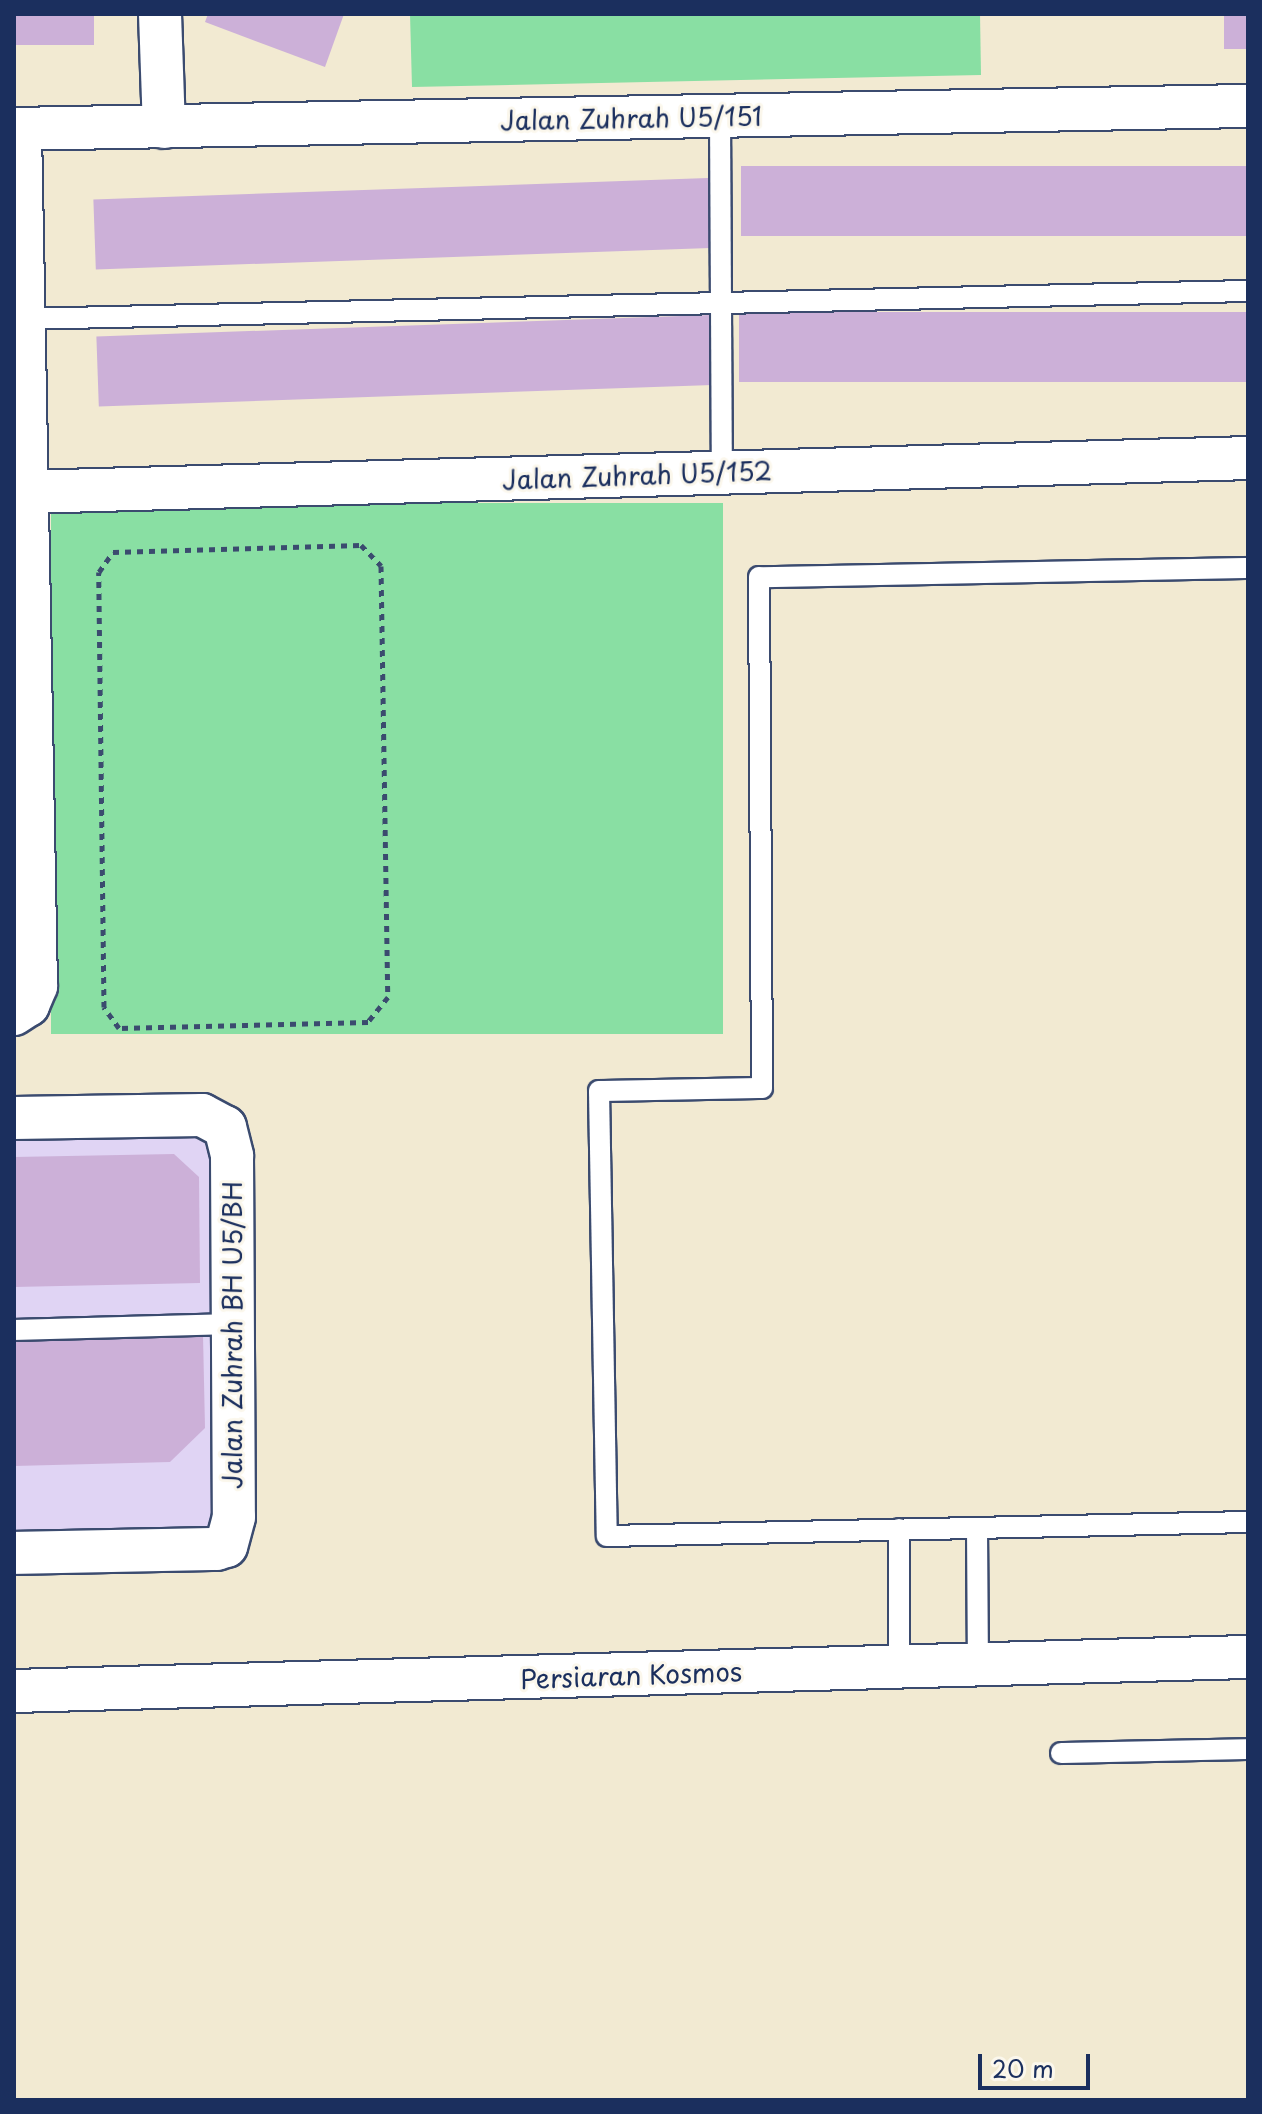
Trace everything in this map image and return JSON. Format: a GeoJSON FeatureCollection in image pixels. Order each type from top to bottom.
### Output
{"type":"FeatureCollection","features":[{"type":"Feature","properties":{"kind":"street"},"geometry":{"type":"LineString","coordinates":[[160,14],[164,127]]}},
{"type":"Feature","properties":{"kind":"street","name":"Jalan Zuhrah U5/151"},"geometry":{"type":"LineString","coordinates":[[17,129],[1248,106]]}},
{"type":"Feature","properties":{"kind":"street"},"geometry":{"type":"LineString","coordinates":[[17,129],[26,492],[22,608],[36,986],[21,1009]]}},
{"type":"Feature","properties":{"kind":"street","name":"Jalan Zuhrah U5/152"},"geometry":{"type":"LineString","coordinates":[[26,492],[1248,458]]}},
{"type":"Feature","properties":{"kind":"street","name":"Jalan Zuhrah BH U5/BH"},"geometry":{"type":"LineString","coordinates":[[14,1118],[202,1115],[225,1127],[232,1156],[234,1517],[226,1546],[14,1553]]}},
{"type":"Feature","properties":{"kind":"street","name":"Persiaran Kosmos"},"geometry":{"type":"LineString","coordinates":[[14,1691],[1248,1657]]}},
{"type":"Feature","properties":{"kind":"lane"},"geometry":{"type":"LineString","coordinates":[[720,116],[724,303],[722,472]]}},
{"type":"Feature","properties":{"kind":"lane"},"geometry":{"type":"LineString","coordinates":[[23,319],[1248,291]]}},
{"type":"Feature","properties":{"kind":"lane"},"geometry":{"type":"LineString","coordinates":[[1248,568],[759,577],[762,1088],[599,1091],[607,1536],[1248,1522]]}},
{"type":"Feature","properties":{"kind":"lane"},"geometry":{"type":"LineString","coordinates":[[14,1330],[232,1324]]}},
{"type":"Feature","properties":{"kind":"lane"},"geometry":{"type":"LineString","coordinates":[[977,1528],[978,1665]]}},
{"type":"Feature","properties":{"kind":"lane"},"geometry":{"type":"LineString","coordinates":[[899,1529],[899,1667]]}},
{"type":"Feature","properties":{"kind":"lane"},"geometry":{"type":"LineString","coordinates":[[1061,1753],[1248,1749]]}},
{"type":"Feature","properties":{"kind":"path"},"geometry":{"type":"LineString","coordinates":[[361,545],[381,566],[388,997],[368,1022],[119,1028],[104,1007],[99,572],[113,552],[361,545]]}},
{"type":"Feature","properties":{"kind":"shaded area"},"geometry":{"type":"Polygon","coordinates":[[[14,1132],[212,1132],[212,1535],[14,1535],[14,1132]]]}},
{"type":"Feature","properties":{"kind":"green space"},"geometry":{"type":"Polygon","coordinates":[[[410,14],[980,14],[981,75],[412,87],[410,14]]]}},
{"type":"Feature","properties":{"kind":"green space"},"geometry":{"type":"Polygon","coordinates":[[[51,503],[723,503],[723,1034],[51,1034],[51,503]]]}},
{"type":"Feature","properties":{"kind":"building"},"geometry":{"type":"Polygon","coordinates":[[[14,14],[94,14],[94,45],[14,45],[14,14]]]}},
{"type":"Feature","properties":{"kind":"building"},"geometry":{"type":"Polygon","coordinates":[[[208,14],[344,14],[325,67],[205,22],[208,14]]]}},
{"type":"Feature","properties":{"kind":"building"},"geometry":{"type":"Polygon","coordinates":[[[1224,14],[1248,14],[1248,49],[1224,49],[1224,14]]]}},
{"type":"Feature","properties":{"kind":"building"},"geometry":{"type":"Polygon","coordinates":[[[741,166],[1248,166],[1248,236],[741,236],[741,166]]]}},
{"type":"Feature","properties":{"kind":"building"},"geometry":{"type":"Polygon","coordinates":[[[708,178],[710,248],[96,269],[93,199],[708,178]]]}},
{"type":"Feature","properties":{"kind":"building"},"geometry":{"type":"Polygon","coordinates":[[[739,312],[1248,312],[1248,382],[739,382],[739,312]]]}},
{"type":"Feature","properties":{"kind":"building"},"geometry":{"type":"Polygon","coordinates":[[[710,315],[712,385],[99,406],[96,336],[710,315]]]}},
{"type":"Feature","properties":{"kind":"building"},"geometry":{"type":"Polygon","coordinates":[[[174,1154],[199,1177],[200,1283],[14,1287],[14,1157],[174,1154]]]}},
{"type":"Feature","properties":{"kind":"building"},"geometry":{"type":"Polygon","coordinates":[[[203,1335],[205,1428],[170,1462],[14,1466],[14,1339],[203,1335]]]}}]}
